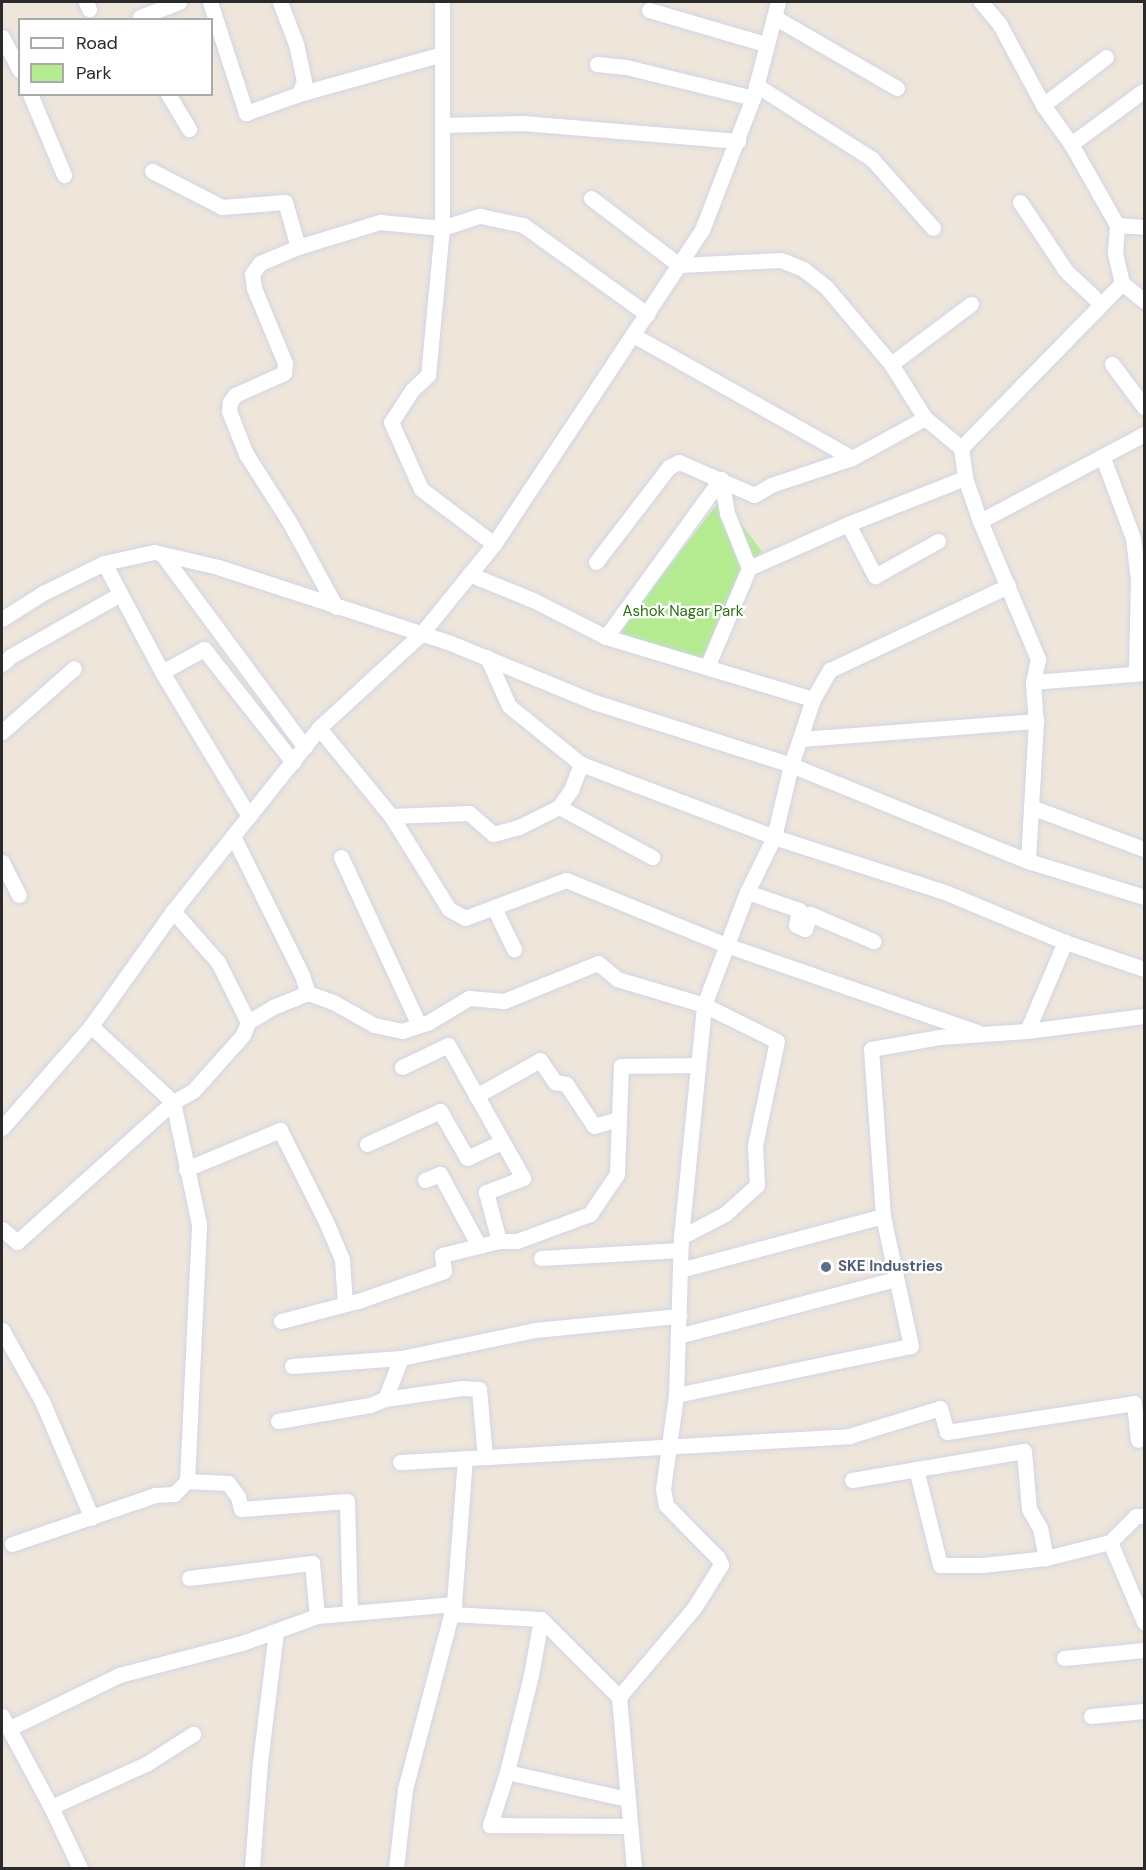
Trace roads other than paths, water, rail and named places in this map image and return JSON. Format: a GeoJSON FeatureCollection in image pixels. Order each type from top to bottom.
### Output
{"type":"FeatureCollection","features":[{"type":"Feature","properties":{"kind":"street"},"geometry":{"type":"LineString","coordinates":[[145,18],[179,2]]}},
{"type":"Feature","properties":{"kind":"street"},"geometry":{"type":"LineString","coordinates":[[210,2],[246,113],[299,94],[442,54]]}},
{"type":"Feature","properties":{"kind":"street"},"geometry":{"type":"LineString","coordinates":[[280,2],[296,44],[304,81],[299,94]]}},
{"type":"Feature","properties":{"kind":"street"},"geometry":{"type":"LineString","coordinates":[[442,2],[442,228],[428,375],[412,390],[391,422],[421,489],[494,544]]}},
{"type":"Feature","properties":{"kind":"street"},"geometry":{"type":"LineString","coordinates":[[2,1128],[90,1026],[173,911],[319,728],[422,633],[494,544],[702,230],[738,141],[754,92],[778,2]]}},
{"type":"Feature","properties":{"kind":"street"},"geometry":{"type":"LineString","coordinates":[[981,2],[1000,26],[1043,105],[1071,144],[1117,225],[1115,253],[1122,283],[1144,301]]}},
{"type":"Feature","properties":{"kind":"street"},"geometry":{"type":"LineString","coordinates":[[649,10],[765,44]]}},
{"type":"Feature","properties":{"kind":"street"},"geometry":{"type":"LineString","coordinates":[[774,17],[897,88]]}},
{"type":"Feature","properties":{"kind":"street"},"geometry":{"type":"LineString","coordinates":[[2,37],[18,67]]}},
{"type":"Feature","properties":{"kind":"street"},"geometry":{"type":"LineString","coordinates":[[1043,105],[1106,57]]}},
{"type":"Feature","properties":{"kind":"street"},"geometry":{"type":"LineString","coordinates":[[597,64],[626,67],[754,92],[872,159],[933,228]]}},
{"type":"Feature","properties":{"kind":"street"},"geometry":{"type":"LineString","coordinates":[[1071,144],[1143,91]]}},
{"type":"Feature","properties":{"kind":"street"},"geometry":{"type":"LineString","coordinates":[[31,96],[64,175]]}},
{"type":"Feature","properties":{"kind":"street"},"geometry":{"type":"LineString","coordinates":[[169,96],[189,129]]}},
{"type":"Feature","properties":{"kind":"street"},"geometry":{"type":"LineString","coordinates":[[442,125],[523,123],[738,141]]}},
{"type":"Feature","properties":{"kind":"street"},"geometry":{"type":"LineString","coordinates":[[152,171],[222,207],[285,201],[298,247]]}},
{"type":"Feature","properties":{"kind":"street"},"geometry":{"type":"LineString","coordinates":[[591,198],[679,265],[781,260],[803,269],[826,287],[891,364],[925,418],[961,448],[965,478],[980,521],[1038,659],[1033,682],[1036,721],[1028,861]]}},
{"type":"Feature","properties":{"kind":"street"},"geometry":{"type":"LineString","coordinates":[[1020,202],[1066,271],[1100,303]]}},
{"type":"Feature","properties":{"kind":"street"},"geometry":{"type":"LineString","coordinates":[[336,607],[290,523],[246,454],[229,411],[230,402],[235,395],[284,373],[285,363],[254,288],[252,274],[260,263],[298,247],[380,222],[442,228],[480,216],[523,225],[647,314]]}},
{"type":"Feature","properties":{"kind":"street"},"geometry":{"type":"LineString","coordinates":[[1117,225],[1144,226]]}},
{"type":"Feature","properties":{"kind":"street"},"geometry":{"type":"LineString","coordinates":[[961,448],[1122,283]]}},
{"type":"Feature","properties":{"kind":"street"},"geometry":{"type":"LineString","coordinates":[[891,364],[971,304]]}},
{"type":"Feature","properties":{"kind":"street"},"geometry":{"type":"LineString","coordinates":[[633,335],[852,458]]}},
{"type":"Feature","properties":{"kind":"street"},"geometry":{"type":"LineString","coordinates":[[1112,364],[1144,407]]}},
{"type":"Feature","properties":{"kind":"street"},"geometry":{"type":"LineString","coordinates":[[596,562],[669,467],[679,462],[754,495],[771,485],[852,458],[925,418]]}},
{"type":"Feature","properties":{"kind":"street"},"geometry":{"type":"LineString","coordinates":[[980,521],[1103,458],[1144,434]]}},
{"type":"Feature","properties":{"kind":"street"},"geometry":{"type":"LineString","coordinates":[[1033,682],[1140,673],[1138,576],[1140,552],[1103,458]]}},
{"type":"Feature","properties":{"kind":"street"},"geometry":{"type":"LineString","coordinates":[[707,667],[749,568],[848,524],[965,478]]}},
{"type":"Feature","properties":{"kind":"street"},"geometry":{"type":"LineString","coordinates":[[721,479],[727,513],[749,568]]}},
{"type":"Feature","properties":{"kind":"street"},"geometry":{"type":"LineString","coordinates":[[606,636],[721,479]]}},
{"type":"Feature","properties":{"kind":"street"},"geometry":{"type":"LineString","coordinates":[[848,524],[874,576],[938,541]]}},
{"type":"Feature","properties":{"kind":"street"},"geometry":{"type":"LineString","coordinates":[[2,619],[43,593],[104,563],[154,552],[218,567],[422,633],[487,657],[594,702],[791,765],[1028,861],[1144,897]]}},
{"type":"Feature","properties":{"kind":"street"},"geometry":{"type":"LineString","coordinates":[[162,554],[305,747]]}},
{"type":"Feature","properties":{"kind":"street"},"geometry":{"type":"LineString","coordinates":[[104,563],[162,672],[249,816]]}},
{"type":"Feature","properties":{"kind":"street"},"geometry":{"type":"LineString","coordinates":[[469,574],[533,600],[606,636],[813,699]]}},
{"type":"Feature","properties":{"kind":"street"},"geometry":{"type":"LineString","coordinates":[[619,1697],[694,1608],[721,1565],[718,1558],[666,1505],[663,1490],[676,1395],[681,1243],[704,1005],[747,892],[774,837],[791,765],[802,739],[813,699],[830,670],[1008,586]]}},
{"type":"Feature","properties":{"kind":"street"},"geometry":{"type":"LineString","coordinates":[[2,664],[120,594]]}},
{"type":"Feature","properties":{"kind":"street"},"geometry":{"type":"LineString","coordinates":[[162,672],[204,649],[292,762]]}},
{"type":"Feature","properties":{"kind":"street"},"geometry":{"type":"LineString","coordinates":[[487,657],[509,706],[581,764],[774,837],[947,893],[1065,942],[1144,969]]}},
{"type":"Feature","properties":{"kind":"street"},"geometry":{"type":"LineString","coordinates":[[2,732],[74,668]]}},
{"type":"Feature","properties":{"kind":"street"},"geometry":{"type":"LineString","coordinates":[[802,739],[1036,721]]}},
{"type":"Feature","properties":{"kind":"street"},"geometry":{"type":"LineString","coordinates":[[319,728],[391,816],[449,909],[465,918],[566,880],[726,945],[982,1034]]}},
{"type":"Feature","properties":{"kind":"street"},"geometry":{"type":"LineString","coordinates":[[391,816],[469,813],[493,834],[528,823],[560,807],[571,790],[581,764]]}},
{"type":"Feature","properties":{"kind":"street"},"geometry":{"type":"LineString","coordinates":[[560,807],[652,857]]}},
{"type":"Feature","properties":{"kind":"street"},"geometry":{"type":"LineString","coordinates":[[1031,807],[1144,849]]}},
{"type":"Feature","properties":{"kind":"street"},"geometry":{"type":"LineString","coordinates":[[233,836],[302,975],[308,993]]}},
{"type":"Feature","properties":{"kind":"street"},"geometry":{"type":"LineString","coordinates":[[341,857],[419,1025]]}},
{"type":"Feature","properties":{"kind":"street"},"geometry":{"type":"LineString","coordinates":[[2,862],[19,895]]}},
{"type":"Feature","properties":{"kind":"street"},"geometry":{"type":"LineString","coordinates":[[747,892],[799,910],[796,925],[805,929],[810,914],[873,940]]}},
{"type":"Feature","properties":{"kind":"street"},"geometry":{"type":"LineString","coordinates":[[494,908],[514,949]]}},
{"type":"Feature","properties":{"kind":"street"},"geometry":{"type":"LineString","coordinates":[[173,911],[218,962],[248,1022]]}},
{"type":"Feature","properties":{"kind":"street"},"geometry":{"type":"LineString","coordinates":[[1027,1031],[1065,942]]}},
{"type":"Feature","properties":{"kind":"street"},"geometry":{"type":"LineString","coordinates":[[2,1229],[17,1242],[173,1102],[193,1090],[243,1035],[248,1022],[273,1007],[308,993],[333,1002],[383,1029],[402,1031],[419,1025],[469,998],[504,1001],[598,963],[617,979],[704,1005],[777,1041],[755,1145],[757,1185],[725,1214],[681,1243],[542,1258]]}},
{"type":"Feature","properties":{"kind":"street"},"geometry":{"type":"LineString","coordinates":[[676,1395],[911,1346],[883,1216],[871,1049],[939,1037],[1027,1031],[1144,1016]]}},
{"type":"Feature","properties":{"kind":"street"},"geometry":{"type":"LineString","coordinates":[[12,1544],[155,1495],[174,1494],[187,1481],[199,1224],[173,1102],[90,1026]]}},
{"type":"Feature","properties":{"kind":"street"},"geometry":{"type":"LineString","coordinates":[[402,1067],[448,1045],[523,1178],[486,1192],[499,1241]]}},
{"type":"Feature","properties":{"kind":"street"},"geometry":{"type":"LineString","coordinates":[[476,1096],[540,1060],[555,1082],[566,1084],[594,1126],[618,1119]]}},
{"type":"Feature","properties":{"kind":"street"},"geometry":{"type":"LineString","coordinates":[[281,1321],[345,1304],[444,1271],[442,1255],[499,1241],[517,1241],[590,1214],[617,1174],[621,1066],[698,1065]]}},
{"type":"Feature","properties":{"kind":"street"},"geometry":{"type":"LineString","coordinates":[[367,1144],[440,1111],[467,1158],[502,1142]]}},
{"type":"Feature","properties":{"kind":"street"},"geometry":{"type":"LineString","coordinates":[[186,1169],[280,1130],[327,1224],[342,1260],[345,1304]]}},
{"type":"Feature","properties":{"kind":"street"},"geometry":{"type":"LineString","coordinates":[[425,1180],[440,1174],[479,1246]]}},
{"type":"Feature","properties":{"kind":"street"},"geometry":{"type":"LineString","coordinates":[[680,1270],[883,1216]]}},
{"type":"Feature","properties":{"kind":"street"},"geometry":{"type":"LineString","coordinates":[[678,1336],[895,1279]]}},
{"type":"Feature","properties":{"kind":"street"},"geometry":{"type":"LineString","coordinates":[[292,1366],[401,1358],[535,1330],[679,1316]]}},
{"type":"Feature","properties":{"kind":"street"},"geometry":{"type":"LineString","coordinates":[[2,1330],[42,1401],[92,1518]]}},
{"type":"Feature","properties":{"kind":"street"},"geometry":{"type":"LineString","coordinates":[[385,1399],[401,1358]]}},
{"type":"Feature","properties":{"kind":"street"},"geometry":{"type":"LineString","coordinates":[[278,1421],[370,1405],[385,1399],[462,1388],[479,1389],[484,1457]]}},
{"type":"Feature","properties":{"kind":"street"},"geometry":{"type":"LineString","coordinates":[[400,1462],[849,1436],[940,1408],[947,1432],[1134,1403],[1138,1440]]}},
{"type":"Feature","properties":{"kind":"street"},"geometry":{"type":"LineString","coordinates":[[852,1480],[1024,1451],[1029,1509],[1040,1528],[1046,1558]]}},
{"type":"Feature","properties":{"kind":"street"},"geometry":{"type":"LineString","coordinates":[[396,1869],[405,1789],[453,1609],[465,1458]]}},
{"type":"Feature","properties":{"kind":"street"},"geometry":{"type":"LineString","coordinates":[[916,1469],[940,1564],[982,1565],[1046,1558],[1110,1542],[1136,1516],[1144,1516]]}},
{"type":"Feature","properties":{"kind":"street"},"geometry":{"type":"LineString","coordinates":[[187,1481],[228,1483],[238,1497],[241,1509],[347,1502],[350,1613]]}},
{"type":"Feature","properties":{"kind":"street"},"geometry":{"type":"LineString","coordinates":[[1110,1542],[1144,1622]]}},
{"type":"Feature","properties":{"kind":"street"},"geometry":{"type":"LineString","coordinates":[[189,1578],[312,1563],[317,1616]]}},
{"type":"Feature","properties":{"kind":"street"},"geometry":{"type":"LineString","coordinates":[[81,1869],[6,1722],[119,1675],[276,1632],[317,1616],[453,1609],[541,1619],[619,1697],[634,1869]]}},
{"type":"Feature","properties":{"kind":"street"},"geometry":{"type":"LineString","coordinates":[[541,1619],[531,1675],[507,1772],[490,1825],[630,1826]]}},
{"type":"Feature","properties":{"kind":"street"},"geometry":{"type":"LineString","coordinates":[[252,1869],[261,1762],[276,1632]]}},
{"type":"Feature","properties":{"kind":"street"},"geometry":{"type":"LineString","coordinates":[[1064,1658],[1144,1650]]}},
{"type":"Feature","properties":{"kind":"street"},"geometry":{"type":"LineString","coordinates":[[1091,1716],[1144,1711]]}},
{"type":"Feature","properties":{"kind":"street"},"geometry":{"type":"LineString","coordinates":[[51,1807],[146,1764],[193,1734]]}},
{"type":"Feature","properties":{"kind":"street"},"geometry":{"type":"LineString","coordinates":[[507,1772],[627,1799]]}},
{"type":"Feature","properties":{"kind":"place","name":"SKE Industries"},"geometry":{"type":"Point","coordinates":[826,1267]}},
{"type":"Feature","properties":{"kind":"park label","name":"Ashok Nagar Park"},"geometry":{"type":"Point","coordinates":[683,612]}}]}
